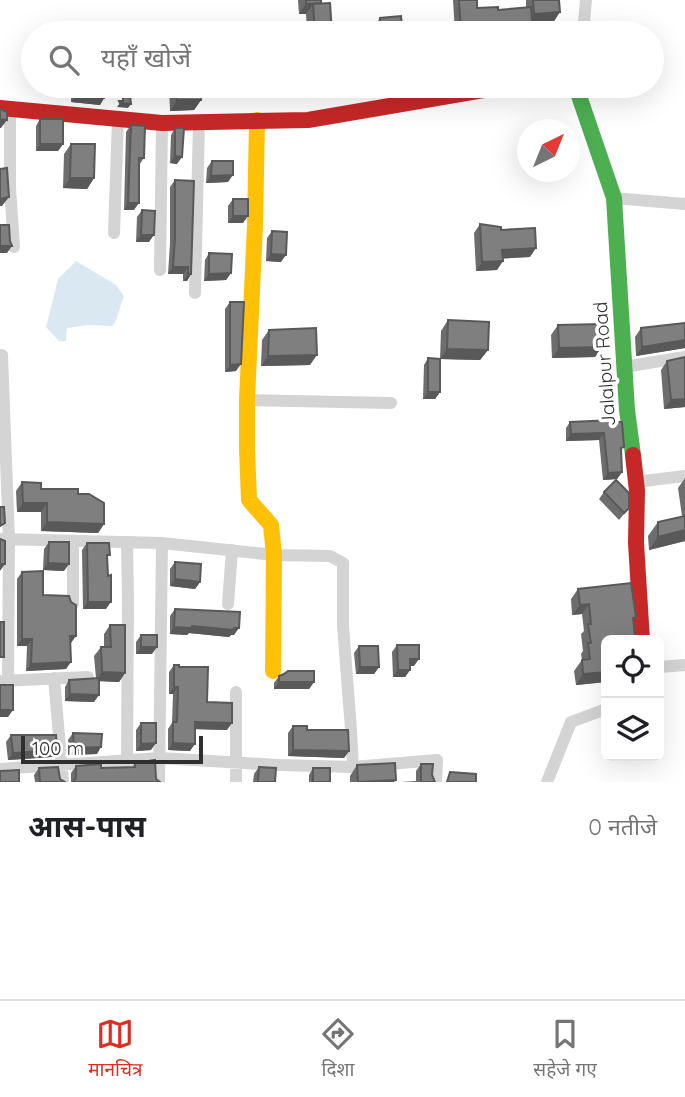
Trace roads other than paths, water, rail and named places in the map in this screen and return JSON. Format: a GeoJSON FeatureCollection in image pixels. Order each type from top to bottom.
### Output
{"type":"FeatureCollection","features":[{"type":"Feature","properties":{"kind":"street"},"geometry":{"type":"LineString","coordinates":[[584,21],[586,0]]}},
{"type":"Feature","properties":{"kind":"street"},"geometry":{"type":"LineString","coordinates":[[14,247],[5,108],[162,123],[308,120],[437,98]]}},
{"type":"Feature","properties":{"kind":"street","name":"Jalalpur Road"},"geometry":{"type":"LineString","coordinates":[[580,98],[614,198],[627,410],[636,482],[636,543],[642,635]]}},
{"type":"Feature","properties":{"kind":"street"},"geometry":{"type":"LineString","coordinates":[[114,233],[118,119]]}},
{"type":"Feature","properties":{"kind":"street"},"geometry":{"type":"LineString","coordinates":[[257,120],[256,217],[247,400],[249,500],[271,525],[274,555],[273,671]]}},
{"type":"Feature","properties":{"kind":"street"},"geometry":{"type":"LineString","coordinates":[[195,293],[198,122]]}},
{"type":"Feature","properties":{"kind":"street"},"geometry":{"type":"LineString","coordinates":[[160,270],[162,123]]}},
{"type":"Feature","properties":{"kind":"street"},"geometry":{"type":"LineString","coordinates":[[614,198],[685,204]]}},
{"type":"Feature","properties":{"kind":"street"},"geometry":{"type":"LineString","coordinates":[[0,355],[5,540],[4,680],[88,677]]}},
{"type":"Feature","properties":{"kind":"street"},"geometry":{"type":"LineString","coordinates":[[630,366],[685,357]]}},
{"type":"Feature","properties":{"kind":"street"},"geometry":{"type":"LineString","coordinates":[[247,400],[391,402]]}},
{"type":"Feature","properties":{"kind":"street"},"geometry":{"type":"LineString","coordinates":[[636,482],[685,476]]}},
{"type":"Feature","properties":{"kind":"street"},"geometry":{"type":"LineString","coordinates":[[5,540],[162,543],[274,555],[337,558],[345,569],[343,626],[353,767]]}},
{"type":"Feature","properties":{"kind":"street"},"geometry":{"type":"LineString","coordinates":[[73,541],[73,604]]}},
{"type":"Feature","properties":{"kind":"street"},"geometry":{"type":"LineString","coordinates":[[127,542],[127,761]]}},
{"type":"Feature","properties":{"kind":"street"},"geometry":{"type":"LineString","coordinates":[[159,782],[162,543]]}},
{"type":"Feature","properties":{"kind":"street"},"geometry":{"type":"LineString","coordinates":[[228,604],[232,550]]}},
{"type":"Feature","properties":{"kind":"street"},"geometry":{"type":"LineString","coordinates":[[664,667],[685,665]]}},
{"type":"Feature","properties":{"kind":"street"},"geometry":{"type":"LineString","coordinates":[[54,678],[63,782]]}},
{"type":"Feature","properties":{"kind":"street"},"geometry":{"type":"LineString","coordinates":[[236,692],[236,782]]}},
{"type":"Feature","properties":{"kind":"street"},"geometry":{"type":"LineString","coordinates":[[547,782],[570,722],[601,711]]}},
{"type":"Feature","properties":{"kind":"street"},"geometry":{"type":"LineString","coordinates":[[0,769],[160,758],[353,767],[437,760],[436,782]]}}]}
